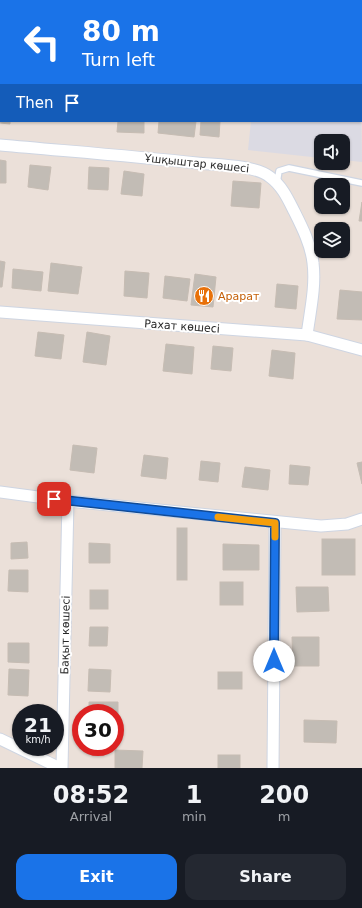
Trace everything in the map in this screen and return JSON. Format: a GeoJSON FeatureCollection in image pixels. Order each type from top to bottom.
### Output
{"type":"FeatureCollection","features":[{"type":"Feature","properties":{"kind":"street","name":"Ұшқыштар көшесі"},"geometry":{"type":"LineString","coordinates":[[0,145],[230,166],[257,170],[270,176],[277,183],[299,221],[309,247],[313,263],[314,284],[307,335]]}},
{"type":"Feature","properties":{"kind":"street","name":"Рахат көшесі"},"geometry":{"type":"LineString","coordinates":[[0,312],[307,335],[362,350]]}},
{"type":"Feature","properties":{"kind":"street"},"geometry":{"type":"LineString","coordinates":[[0,492],[68,501],[275,523],[320,526],[347,524],[362,519]]}},
{"type":"Feature","properties":{"kind":"street","name":"Бақыт көшесі"},"geometry":{"type":"LineString","coordinates":[[61,768],[68,501]]}},
{"type":"Feature","properties":{"kind":"street"},"geometry":{"type":"LineString","coordinates":[[273,768],[275,523]]}},
{"type":"Feature","properties":{"kind":"street"},"geometry":{"type":"LineString","coordinates":[[0,739],[61,768]]}},
{"type":"Feature","properties":{"kind":"lane"},"geometry":{"type":"LineString","coordinates":[[277,183],[279,172],[289,168],[362,183]]}},
{"type":"Feature","properties":{"kind":"shaded area"},"geometry":{"type":"Polygon","coordinates":[[[251,122],[361,122],[362,162],[350,161],[350,134],[314,134],[314,157],[248,150],[251,122]]]}},
{"type":"Feature","properties":{"kind":"building"},"geometry":{"type":"Polygon","coordinates":[[[10,122],[10,124],[0,123],[10,122]]]}},
{"type":"Feature","properties":{"kind":"building"},"geometry":{"type":"Polygon","coordinates":[[[118,122],[144,122],[144,133],[117,132],[118,122]]]}},
{"type":"Feature","properties":{"kind":"building"},"geometry":{"type":"Polygon","coordinates":[[[159,122],[196,122],[194,137],[158,133],[159,122]]]}},
{"type":"Feature","properties":{"kind":"building"},"geometry":{"type":"Polygon","coordinates":[[[201,122],[220,122],[219,137],[200,135],[201,122]]]}},
{"type":"Feature","properties":{"kind":"building"},"geometry":{"type":"Polygon","coordinates":[[[0,160],[6,161],[6,183],[0,183],[0,160]]]}},
{"type":"Feature","properties":{"kind":"building"},"geometry":{"type":"Polygon","coordinates":[[[30,165],[51,167],[48,190],[28,187],[30,165]]]}},
{"type":"Feature","properties":{"kind":"building"},"geometry":{"type":"Polygon","coordinates":[[[89,167],[109,168],[108,190],[88,189],[89,167]]]}},
{"type":"Feature","properties":{"kind":"building"},"geometry":{"type":"Polygon","coordinates":[[[124,171],[144,174],[142,196],[121,194],[124,171]]]}},
{"type":"Feature","properties":{"kind":"building"},"geometry":{"type":"Polygon","coordinates":[[[233,181],[261,183],[259,208],[231,206],[233,181]]]}},
{"type":"Feature","properties":{"kind":"building"},"geometry":{"type":"Polygon","coordinates":[[[362,202],[362,221],[359,221],[362,202]]]}},
{"type":"Feature","properties":{"kind":"building"},"geometry":{"type":"Polygon","coordinates":[[[0,261],[5,262],[2,287],[0,287],[0,261]]]}},
{"type":"Feature","properties":{"kind":"building"},"geometry":{"type":"Polygon","coordinates":[[[51,263],[82,267],[78,294],[48,291],[51,263]]]}},
{"type":"Feature","properties":{"kind":"building"},"geometry":{"type":"Polygon","coordinates":[[[13,269],[43,272],[41,291],[12,288],[13,269]]]}},
{"type":"Feature","properties":{"kind":"building"},"geometry":{"type":"Polygon","coordinates":[[[125,271],[149,273],[147,298],[124,296],[125,271]]]}},
{"type":"Feature","properties":{"kind":"building"},"geometry":{"type":"Polygon","coordinates":[[[195,274],[216,277],[213,307],[191,305],[195,274]]]}},
{"type":"Feature","properties":{"kind":"building"},"geometry":{"type":"Polygon","coordinates":[[[165,276],[190,279],[187,301],[163,298],[165,276]]]}},
{"type":"Feature","properties":{"kind":"building"},"geometry":{"type":"Polygon","coordinates":[[[277,284],[298,286],[296,309],[275,307],[277,284]]]}},
{"type":"Feature","properties":{"kind":"building"},"geometry":{"type":"Polygon","coordinates":[[[340,290],[362,292],[362,320],[337,319],[340,290]]]}},
{"type":"Feature","properties":{"kind":"building"},"geometry":{"type":"Polygon","coordinates":[[[38,332],[64,335],[61,359],[35,356],[38,332]]]}},
{"type":"Feature","properties":{"kind":"building"},"geometry":{"type":"Polygon","coordinates":[[[87,332],[110,336],[106,365],[83,362],[87,332]]]}},
{"type":"Feature","properties":{"kind":"building"},"geometry":{"type":"Polygon","coordinates":[[[166,344],[194,347],[192,374],[163,371],[166,344]]]}},
{"type":"Feature","properties":{"kind":"building"},"geometry":{"type":"Polygon","coordinates":[[[213,346],[233,348],[231,371],[211,369],[213,346]]]}},
{"type":"Feature","properties":{"kind":"building"},"geometry":{"type":"Polygon","coordinates":[[[272,350],[295,353],[293,379],[269,376],[272,350]]]}},
{"type":"Feature","properties":{"kind":"building"},"geometry":{"type":"Polygon","coordinates":[[[73,445],[97,448],[94,473],[70,470],[73,445]]]}},
{"type":"Feature","properties":{"kind":"building"},"geometry":{"type":"Polygon","coordinates":[[[144,455],[168,458],[166,479],[141,476],[144,455]]]}},
{"type":"Feature","properties":{"kind":"building"},"geometry":{"type":"Polygon","coordinates":[[[201,461],[220,463],[218,482],[199,480],[201,461]]]}},
{"type":"Feature","properties":{"kind":"building"},"geometry":{"type":"Polygon","coordinates":[[[362,462],[362,484],[357,463],[362,462]]]}},
{"type":"Feature","properties":{"kind":"building"},"geometry":{"type":"Polygon","coordinates":[[[290,465],[310,467],[308,485],[289,484],[290,465]]]}},
{"type":"Feature","properties":{"kind":"building"},"geometry":{"type":"Polygon","coordinates":[[[245,467],[270,470],[268,490],[242,487],[245,467]]]}},
{"type":"Feature","properties":{"kind":"building"},"geometry":{"type":"Polygon","coordinates":[[[177,528],[187,528],[187,580],[177,580],[177,528]]]}},
{"type":"Feature","properties":{"kind":"building"},"geometry":{"type":"Polygon","coordinates":[[[322,539],[355,539],[355,575],[322,575],[322,539]]]}},
{"type":"Feature","properties":{"kind":"building"},"geometry":{"type":"Polygon","coordinates":[[[27,542],[28,558],[11,559],[11,543],[27,542]]]}},
{"type":"Feature","properties":{"kind":"building"},"geometry":{"type":"Polygon","coordinates":[[[89,543],[110,544],[110,563],[89,563],[89,543]]]}},
{"type":"Feature","properties":{"kind":"building"},"geometry":{"type":"Polygon","coordinates":[[[223,544],[259,545],[259,570],[223,570],[223,544]]]}},
{"type":"Feature","properties":{"kind":"building"},"geometry":{"type":"Polygon","coordinates":[[[9,570],[28,570],[28,592],[8,591],[9,570]]]}},
{"type":"Feature","properties":{"kind":"building"},"geometry":{"type":"Polygon","coordinates":[[[220,582],[243,582],[243,605],[220,605],[220,582]]]}},
{"type":"Feature","properties":{"kind":"building"},"geometry":{"type":"Polygon","coordinates":[[[296,587],[328,587],[329,611],[297,612],[296,587]]]}},
{"type":"Feature","properties":{"kind":"building"},"geometry":{"type":"Polygon","coordinates":[[[90,590],[108,590],[108,609],[90,609],[90,590]]]}},
{"type":"Feature","properties":{"kind":"building"},"geometry":{"type":"Polygon","coordinates":[[[90,627],[108,627],[107,646],[89,646],[90,627]]]}},
{"type":"Feature","properties":{"kind":"building"},"geometry":{"type":"Polygon","coordinates":[[[292,637],[319,637],[319,666],[293,666],[292,637]]]}},
{"type":"Feature","properties":{"kind":"building"},"geometry":{"type":"Polygon","coordinates":[[[8,643],[29,643],[29,663],[8,662],[8,643]]]}},
{"type":"Feature","properties":{"kind":"building"},"geometry":{"type":"Polygon","coordinates":[[[9,669],[29,670],[28,696],[8,695],[9,669]]]}},
{"type":"Feature","properties":{"kind":"building"},"geometry":{"type":"Polygon","coordinates":[[[89,669],[111,670],[110,692],[88,691],[89,669]]]}},
{"type":"Feature","properties":{"kind":"building"},"geometry":{"type":"Polygon","coordinates":[[[218,672],[242,672],[242,689],[218,689],[218,672]]]}},
{"type":"Feature","properties":{"kind":"building"},"geometry":{"type":"Polygon","coordinates":[[[89,702],[118,702],[118,704],[89,704],[89,702]]]}},
{"type":"Feature","properties":{"kind":"building"},"geometry":{"type":"Polygon","coordinates":[[[304,720],[337,721],[336,743],[304,742],[304,720]]]}},
{"type":"Feature","properties":{"kind":"building"},"geometry":{"type":"Polygon","coordinates":[[[124,750],[143,751],[142,768],[115,768],[115,756],[124,756],[124,750]]]}},
{"type":"Feature","properties":{"kind":"building"},"geometry":{"type":"Polygon","coordinates":[[[218,755],[240,755],[240,768],[218,768],[218,755]]]}},
{"type":"Feature","properties":{"kind":"slow traffic"},"geometry":{"type":"LineString","coordinates":[[218,517],[275,523],[275,537]]}},
{"type":"Feature","properties":{"kind":"place","name":"Арарат"},"geometry":{"type":"Point","coordinates":[204,296]}},
{"type":"Feature","properties":{"kind":"route"},"geometry":{"type":"LineString","coordinates":[[54,499],[275,523],[274,661]]}}]}
